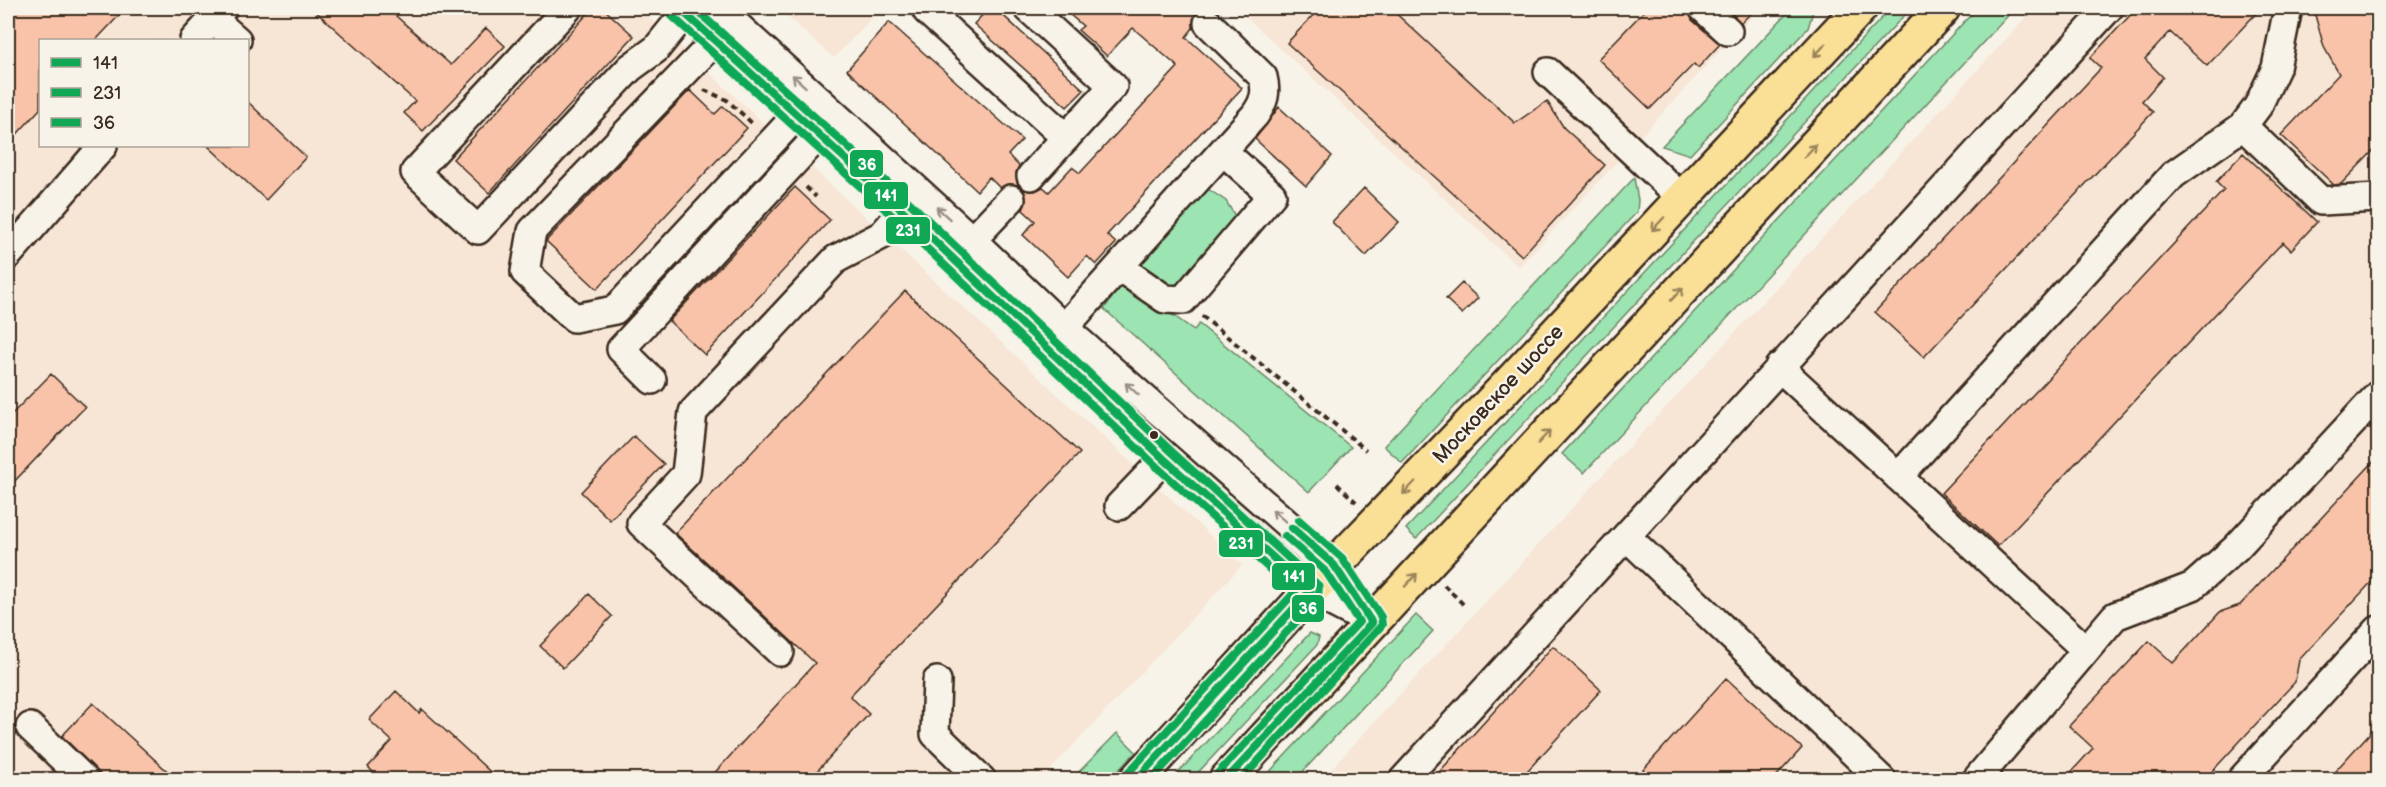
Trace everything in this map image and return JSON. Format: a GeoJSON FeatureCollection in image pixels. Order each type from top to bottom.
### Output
{"type":"FeatureCollection","features":[{"type":"Feature","properties":{"kind":"main road"},"geometry":{"type":"LineString","coordinates":[[1226,780],[1943,8]]}},
{"type":"Feature","properties":{"kind":"main road","name":"Московское шоссе"},"geometry":{"type":"LineString","coordinates":[[1136,780],[1334,565],[1682,198],[1851,10]]}},
{"type":"Feature","properties":{"kind":"street"},"geometry":{"type":"LineString","coordinates":[[568,8],[415,172],[478,230],[630,68],[656,49],[682,10],[903,211],[1164,459],[1310,591],[1372,623]]}},
{"type":"Feature","properties":{"kind":"street"},"geometry":{"type":"LineString","coordinates":[[718,8],[972,240],[1064,328],[1334,565],[1372,623]]}},
{"type":"Feature","properties":{"kind":"street"},"geometry":{"type":"LineString","coordinates":[[930,8],[927,11],[1066,138]]}},
{"type":"Feature","properties":{"kind":"street"},"geometry":{"type":"LineString","coordinates":[[1028,8],[1113,86],[1030,176]]}},
{"type":"Feature","properties":{"kind":"street"},"geometry":{"type":"LineString","coordinates":[[1703,8],[1728,31]]}},
{"type":"Feature","properties":{"kind":"street"},"geometry":{"type":"LineString","coordinates":[[1403,780],[2109,8]]}},
{"type":"Feature","properties":{"kind":"street"},"geometry":{"type":"LineString","coordinates":[[1898,477],[2173,175],[2243,126],[2258,106],[2276,68],[2288,8]]}},
{"type":"Feature","properties":{"kind":"street"},"geometry":{"type":"LineString","coordinates":[[195,39],[218,13],[236,39]]}},
{"type":"Feature","properties":{"kind":"street"},"geometry":{"type":"LineString","coordinates":[[1064,328],[1255,115],[1264,102],[1266,88],[1263,77],[1208,23]]}},
{"type":"Feature","properties":{"kind":"street"},"geometry":{"type":"LineString","coordinates":[[716,41],[532,231],[525,272],[574,318],[615,310],[797,115]]}},
{"type":"Feature","properties":{"kind":"street"},"geometry":{"type":"LineString","coordinates":[[1548,72],[1682,198]]}},
{"type":"Feature","properties":{"kind":"street"},"geometry":{"type":"LineString","coordinates":[[2243,126],[2321,201],[2379,198]]}},
{"type":"Feature","properties":{"kind":"street"},"geometry":{"type":"LineString","coordinates":[[652,380],[621,349],[819,135]]}},
{"type":"Feature","properties":{"kind":"street"},"geometry":{"type":"LineString","coordinates":[[8,255],[102,147]]}},
{"type":"Feature","properties":{"kind":"street"},"geometry":{"type":"LineString","coordinates":[[1119,267],[1165,299],[1183,300],[1279,201],[1223,151]]}},
{"type":"Feature","properties":{"kind":"street"},"geometry":{"type":"LineString","coordinates":[[972,240],[1011,199]]}},
{"type":"Feature","properties":{"kind":"street"},"geometry":{"type":"LineString","coordinates":[[780,652],[641,523],[686,474],[693,412],[836,259],[882,235],[903,211]]}},
{"type":"Feature","properties":{"kind":"street"},"geometry":{"type":"LineString","coordinates":[[1779,367],[2086,650]]}},
{"type":"Feature","properties":{"kind":"street"},"geometry":{"type":"LineString","coordinates":[[1976,780],[2115,616],[2193,586],[2236,548],[2379,395]]}},
{"type":"Feature","properties":{"kind":"street"},"geometry":{"type":"LineString","coordinates":[[1119,506],[1164,459]]}},
{"type":"Feature","properties":{"kind":"street"},"geometry":{"type":"LineString","coordinates":[[1626,536],[1882,780]]}},
{"type":"Feature","properties":{"kind":"street"},"geometry":{"type":"LineString","coordinates":[[2241,780],[2379,630]]}},
{"type":"Feature","properties":{"kind":"street"},"geometry":{"type":"LineString","coordinates":[[937,681],[935,734],[982,780]]}},
{"type":"Feature","properties":{"kind":"street"},"geometry":{"type":"LineString","coordinates":[[30,727],[85,780]]}},
{"type":"Feature","properties":{"kind":"path"},"geometry":{"type":"LineString","coordinates":[[682,76],[692,85],[727,100],[772,142]]}},
{"type":"Feature","properties":{"kind":"path"},"geometry":{"type":"LineString","coordinates":[[1183,300],[1366,450]]}},
{"type":"Feature","properties":{"kind":"path"},"geometry":{"type":"LineString","coordinates":[[1337,484],[1361,507]]}},
{"type":"Feature","properties":{"kind":"path"},"geometry":{"type":"LineString","coordinates":[[1441,582],[1466,607]]}},
{"type":"Feature","properties":{"kind":"shaded area"},"geometry":{"type":"Polygon","coordinates":[[[8,8],[195,8],[222,29],[242,8],[639,8],[1242,565],[1042,779],[8,779],[8,8]]]}},
{"type":"Feature","properties":{"kind":"shaded area"},"geometry":{"type":"Polygon","coordinates":[[[778,8],[881,8],[834,58],[778,8]]]}},
{"type":"Feature","properties":{"kind":"shaded area"},"geometry":{"type":"Polygon","coordinates":[[[1236,8],[1760,8],[1519,267],[1236,8]]]}},
{"type":"Feature","properties":{"kind":"shaded area"},"geometry":{"type":"Polygon","coordinates":[[[2035,8],[2378,8],[2378,779],[1321,780],[2035,8]]]}},
{"type":"Feature","properties":{"kind":"green space"},"geometry":{"type":"Polygon","coordinates":[[[1792,8],[1794,10],[1814,8],[1808,28],[1690,155],[1662,146],[1792,8]]]}},
{"type":"Feature","properties":{"kind":"green space"},"geometry":{"type":"Polygon","coordinates":[[[1891,8],[1911,8],[1416,539],[1406,529],[1891,8]]]}},
{"type":"Feature","properties":{"kind":"green space"},"geometry":{"type":"Polygon","coordinates":[[[1977,8],[2015,8],[1584,473],[1562,454],[1977,8]]]}},
{"type":"Feature","properties":{"kind":"green space"},"geometry":{"type":"Polygon","coordinates":[[[1634,178],[1638,200],[1637,212],[1402,463],[1384,446],[1634,178]]]}},
{"type":"Feature","properties":{"kind":"green space"},"geometry":{"type":"Polygon","coordinates":[[[1208,189],[1226,201],[1235,216],[1171,292],[1133,266],[1204,190],[1208,189]]]}},
{"type":"Feature","properties":{"kind":"green space"},"geometry":{"type":"Polygon","coordinates":[[[1124,281],[1194,330],[1199,324],[1351,447],[1309,492],[1104,309],[1124,281]]]}},
{"type":"Feature","properties":{"kind":"green space"},"geometry":{"type":"Polygon","coordinates":[[[1416,615],[1433,631],[1296,779],[1263,779],[1416,615]]]}},
{"type":"Feature","properties":{"kind":"green space"},"geometry":{"type":"Polygon","coordinates":[[[1310,633],[1319,637],[1317,645],[1192,779],[1172,779],[1310,633]]]}},
{"type":"Feature","properties":{"kind":"green space"},"geometry":{"type":"Polygon","coordinates":[[[1117,733],[1136,752],[1110,779],[1072,779],[1117,733]]]}},
{"type":"Feature","properties":{"kind":"building"},"geometry":{"type":"Polygon","coordinates":[[[8,8],[126,8],[97,39],[39,39],[39,110],[8,144],[8,8]]]}},
{"type":"Feature","properties":{"kind":"building"},"geometry":{"type":"Polygon","coordinates":[[[312,8],[387,8],[451,65],[486,28],[505,46],[423,131],[404,113],[415,101],[312,8]]]}},
{"type":"Feature","properties":{"kind":"building"},"geometry":{"type":"Polygon","coordinates":[[[593,8],[603,8],[634,36],[489,193],[453,159],[593,8]]]}},
{"type":"Feature","properties":{"kind":"building"},"geometry":{"type":"Polygon","coordinates":[[[989,8],[995,8],[1084,90],[1067,107],[974,24],[989,8]]]}},
{"type":"Feature","properties":{"kind":"building"},"geometry":{"type":"Polygon","coordinates":[[[1062,8],[1188,8],[1196,14],[1193,28],[1186,37],[1242,88],[1107,235],[1116,243],[1096,265],[1087,256],[1068,277],[1023,235],[1035,221],[1023,210],[1026,202],[1023,189],[1035,191],[1043,187],[1049,192],[1072,167],[1080,173],[1178,67],[1133,28],[1107,56],[1078,30],[1083,26],[1062,8]]]}},
{"type":"Feature","properties":{"kind":"building"},"geometry":{"type":"Polygon","coordinates":[[[1320,8],[1390,8],[1515,123],[1547,101],[1564,128],[1605,165],[1522,256],[1287,43],[1320,8]]]}},
{"type":"Feature","properties":{"kind":"building"},"geometry":{"type":"Polygon","coordinates":[[[1647,8],[1688,8],[1692,20],[1720,44],[1698,68],[1694,64],[1650,109],[1598,59],[1647,8]]]}},
{"type":"Feature","properties":{"kind":"building"},"geometry":{"type":"Polygon","coordinates":[[[1726,8],[1756,8],[1741,23],[1726,8]]]}},
{"type":"Feature","properties":{"kind":"building"},"geometry":{"type":"Polygon","coordinates":[[[2137,8],[2261,8],[2207,66],[2170,32],[2145,59],[2163,77],[2142,101],[2153,112],[1924,357],[1875,312],[2101,68],[2090,58],[2137,8]]]}},
{"type":"Feature","properties":{"kind":"building"},"geometry":{"type":"Polygon","coordinates":[[[2313,8],[2379,8],[2379,145],[2341,184],[2334,185],[2281,135],[2339,74],[2324,47],[2313,8]]]}},
{"type":"Feature","properties":{"kind":"building"},"geometry":{"type":"Polygon","coordinates":[[[889,22],[1022,140],[1008,155],[1019,166],[1016,173],[1019,186],[1007,184],[1000,188],[989,177],[977,191],[847,70],[889,22]]]}},
{"type":"Feature","properties":{"kind":"building"},"geometry":{"type":"Polygon","coordinates":[[[690,90],[715,114],[723,106],[747,128],[597,289],[546,241],[690,90]]]}},
{"type":"Feature","properties":{"kind":"building"},"geometry":{"type":"Polygon","coordinates":[[[249,103],[306,157],[266,200],[209,147],[249,147],[249,103]]]}},
{"type":"Feature","properties":{"kind":"building"},"geometry":{"type":"Polygon","coordinates":[[[1279,107],[1332,156],[1306,186],[1255,139],[1279,107]]]}},
{"type":"Feature","properties":{"kind":"building"},"geometry":{"type":"Polygon","coordinates":[[[2243,153],[2317,222],[2291,250],[2283,242],[1998,546],[1941,493],[2224,190],[2216,182],[2243,153]]]}},
{"type":"Feature","properties":{"kind":"building"},"geometry":{"type":"Polygon","coordinates":[[[795,187],[830,220],[705,355],[669,321],[795,187]]]}},
{"type":"Feature","properties":{"kind":"building"},"geometry":{"type":"Polygon","coordinates":[[[1364,188],[1399,222],[1366,256],[1332,222],[1364,188]]]}},
{"type":"Feature","properties":{"kind":"building"},"geometry":{"type":"Polygon","coordinates":[[[1462,283],[1478,298],[1462,314],[1446,299],[1462,283]]]}},
{"type":"Feature","properties":{"kind":"building"},"geometry":{"type":"Polygon","coordinates":[[[905,291],[1080,453],[850,696],[869,714],[809,780],[708,780],[815,663],[675,533],[905,291]]]}},
{"type":"Feature","properties":{"kind":"building"},"geometry":{"type":"Polygon","coordinates":[[[51,374],[85,407],[8,488],[8,418],[51,374]]]}},
{"type":"Feature","properties":{"kind":"building"},"geometry":{"type":"Polygon","coordinates":[[[634,436],[664,464],[610,520],[581,492],[634,436]]]}},
{"type":"Feature","properties":{"kind":"building"},"geometry":{"type":"Polygon","coordinates":[[[2379,456],[2379,574],[2299,660],[2295,682],[2204,780],[2064,780],[2093,748],[2069,726],[2149,641],[2173,663],[2220,612],[2240,605],[2379,456]]]}},
{"type":"Feature","properties":{"kind":"building"},"geometry":{"type":"Polygon","coordinates":[[[589,594],[612,616],[563,668],[540,646],[589,594]]]}},
{"type":"Feature","properties":{"kind":"building"},"geometry":{"type":"Polygon","coordinates":[[[1553,646],[1601,690],[1519,780],[1432,780],[1553,646]]]}},
{"type":"Feature","properties":{"kind":"building"},"geometry":{"type":"Polygon","coordinates":[[[1726,678],[1802,748],[1773,780],[1634,780],[1726,678]]]}},
{"type":"Feature","properties":{"kind":"building"},"geometry":{"type":"Polygon","coordinates":[[[396,691],[419,713],[422,709],[499,780],[381,780],[368,767],[392,741],[369,720],[396,691]]]}},
{"type":"Feature","properties":{"kind":"building"},"geometry":{"type":"Polygon","coordinates":[[[93,703],[177,780],[106,780],[62,736],[93,703]]]}},
{"type":"Feature","properties":{"kind":"building"},"geometry":{"type":"Polygon","coordinates":[[[2379,723],[2379,780],[2327,780],[2379,723]]]}},
{"type":"Feature","properties":{"kind":"transit line","name":"141"},"geometry":{"type":"LineString","coordinates":[[679,8],[903,211],[1164,459],[1310,591],[1136,780]]}},
{"type":"Feature","properties":{"kind":"transit line","name":"36"},"geometry":{"type":"LineString","coordinates":[[694,8],[910,203],[1171,451],[1319,586],[1318,598],[1151,780]]}},
{"type":"Feature","properties":{"kind":"transit line","name":"231"},"geometry":{"type":"LineString","coordinates":[[672,16],[896,219],[1157,467],[1295,592],[1128,773]]}},
{"type":"Feature","properties":{"kind":"transit line","name":"231"},"geometry":{"type":"LineString","coordinates":[[1241,780],[1382,625],[1381,617],[1342,558],[1299,520]]}},
{"type":"Feature","properties":{"kind":"transit line","name":"141"},"geometry":{"type":"LineString","coordinates":[[1226,780],[1372,623],[1334,565],[1292,528]]}},
{"type":"Feature","properties":{"kind":"transit line","name":"36"},"geometry":{"type":"LineString","coordinates":[[1218,773],[1359,622],[1326,572],[1285,536]]}}]}
